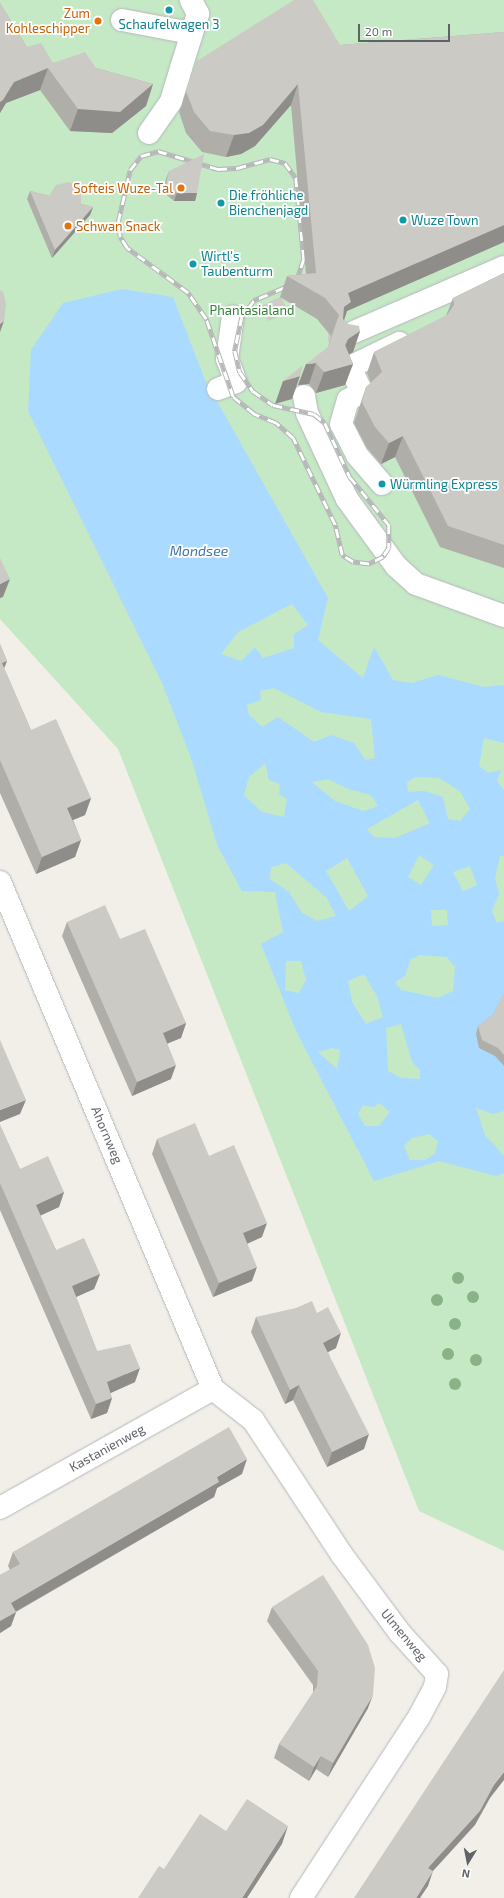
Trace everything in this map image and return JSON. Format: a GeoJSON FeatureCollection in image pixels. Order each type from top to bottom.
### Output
{"type":"FeatureCollection","features":[{"type":"Feature","properties":{"kind":"street"},"geometry":{"type":"LineString","coordinates":[[149,133],[171,101],[198,14],[191,0]]}},
{"type":"Feature","properties":{"kind":"street"},"geometry":{"type":"LineString","coordinates":[[122,20],[191,33]]}},
{"type":"Feature","properties":{"kind":"street"},"geometry":{"type":"LineString","coordinates":[[347,335],[504,267]]}},
{"type":"Feature","properties":{"kind":"street"},"geometry":{"type":"LineString","coordinates":[[218,389],[236,382],[226,359],[233,316]]}},
{"type":"Feature","properties":{"kind":"street"},"geometry":{"type":"LineString","coordinates":[[382,484],[357,455],[341,424],[348,400],[362,392],[350,367],[420,332]]}},
{"type":"Feature","properties":{"kind":"street"},"geometry":{"type":"LineString","coordinates":[[304,396],[307,413],[347,499],[396,566],[416,584],[504,616]]}},
{"type":"Feature","properties":{"kind":"street","name":"Ahornweg"},"geometry":{"type":"LineString","coordinates":[[0,882],[213,1389]]}},
{"type":"Feature","properties":{"kind":"street","name":"Kastanienweg"},"geometry":{"type":"LineString","coordinates":[[0,1508],[213,1389]]}},
{"type":"Feature","properties":{"kind":"street","name":"Ulmenweg"},"geometry":{"type":"LineString","coordinates":[[213,1389],[253,1420],[342,1555],[400,1633],[437,1674],[435,1687],[419,1717],[301,1898]]}},
{"type":"Feature","properties":{"kind":"green space","name":"Phantasialand"},"geometry":{"type":"Polygon","coordinates":[[[0,0],[504,0],[504,1551],[419,1511],[118,749],[0,619],[0,0]]]}},
{"type":"Feature","properties":{"kind":"water","name":"Mondsee"},"geometry":{"type":"Polygon","coordinates":[[[122,289],[173,297],[205,380],[328,598],[318,640],[363,678],[374,647],[393,680],[412,683],[438,675],[484,687],[504,685],[504,743],[484,738],[479,766],[489,773],[501,770],[497,781],[504,790],[504,856],[500,856],[495,878],[499,894],[492,911],[497,923],[504,921],[504,1111],[493,1114],[476,1108],[485,1135],[504,1156],[504,1173],[496,1176],[439,1161],[374,1181],[296,1031],[261,944],[283,932],[275,892],[242,891],[218,847],[191,758],[162,683],[28,411],[31,350],[63,303],[122,289]],[[292,604],[238,632],[221,654],[241,661],[255,647],[263,658],[294,648],[294,634],[308,625],[292,604]],[[274,688],[260,691],[261,700],[247,705],[249,715],[262,727],[278,717],[314,742],[331,735],[354,743],[365,760],[375,758],[371,719],[321,712],[274,688]],[[265,763],[249,777],[244,795],[262,812],[284,817],[287,799],[279,794],[280,784],[269,780],[265,763]],[[415,777],[407,782],[408,792],[424,791],[443,797],[448,819],[460,821],[470,809],[460,791],[439,778],[415,777]],[[328,779],[312,782],[335,801],[363,811],[378,806],[371,795],[348,789],[328,779]],[[418,800],[367,829],[374,837],[395,838],[430,823],[418,800]],[[419,855],[408,877],[421,885],[434,865],[419,855]],[[347,858],[326,871],[349,911],[368,896],[347,858]],[[286,863],[271,867],[270,879],[289,892],[302,913],[317,921],[336,916],[326,897],[286,863]],[[470,866],[453,872],[463,891],[477,885],[470,866]],[[431,910],[432,926],[448,925],[447,910],[431,910]],[[420,955],[411,959],[405,976],[395,982],[401,990],[438,998],[453,991],[455,967],[447,957],[420,955]],[[286,961],[285,990],[299,993],[306,980],[301,961],[286,961]],[[364,974],[348,981],[352,1002],[366,1024],[383,1017],[377,996],[364,974]],[[401,1024],[386,1028],[388,1071],[401,1078],[420,1079],[420,1070],[412,1062],[401,1024]],[[332,1048],[318,1052],[337,1069],[340,1050],[332,1048]],[[379,1103],[374,1107],[363,1105],[358,1114],[365,1126],[379,1126],[390,1112],[379,1103]],[[429,1134],[412,1138],[404,1146],[410,1160],[426,1160],[435,1153],[438,1141],[429,1134]]]}},
{"type":"Feature","properties":{"kind":"building","name":"Wuze Town"},"geometry":{"type":"Polygon","coordinates":[[[294,0],[313,0],[340,45],[504,32],[504,225],[348,293],[351,302],[344,307],[343,319],[348,324],[359,326],[360,331],[348,339],[345,345],[353,364],[324,372],[316,363],[306,364],[328,347],[339,315],[325,298],[287,276],[316,273],[298,84],[263,125],[249,133],[234,135],[210,131],[194,112],[186,91],[197,61],[294,0]]]}},
{"type":"Feature","properties":{"kind":"building"},"geometry":{"type":"Polygon","coordinates":[[[0,3],[27,47],[41,43],[53,63],[85,52],[96,68],[153,84],[120,112],[78,109],[48,68],[14,82],[3,100],[0,102],[0,3]]]}},
{"type":"Feature","properties":{"kind":"building"},"geometry":{"type":"Polygon","coordinates":[[[204,154],[197,193],[177,193],[166,184],[169,171],[204,154]]]}},
{"type":"Feature","properties":{"kind":"building","name":"Schwan Snack"},"geometry":{"type":"Polygon","coordinates":[[[69,182],[81,188],[81,204],[93,207],[55,250],[30,191],[49,196],[56,185],[69,182]]]}},
{"type":"Feature","properties":{"kind":"building"},"geometry":{"type":"Polygon","coordinates":[[[504,273],[504,545],[448,526],[403,436],[389,443],[375,427],[362,402],[366,387],[382,372],[374,352],[447,315],[454,305],[453,298],[504,273]]]}},
{"type":"Feature","properties":{"kind":"building"},"geometry":{"type":"Polygon","coordinates":[[[0,290],[3,292],[6,304],[4,321],[0,324],[0,290]]]}},
{"type":"Feature","properties":{"kind":"building"},"geometry":{"type":"Polygon","coordinates":[[[303,365],[300,376],[283,381],[303,365]]]}},
{"type":"Feature","properties":{"kind":"building"},"geometry":{"type":"Polygon","coordinates":[[[0,558],[10,579],[0,584],[0,558]]]}},
{"type":"Feature","properties":{"kind":"building"},"geometry":{"type":"Polygon","coordinates":[[[0,644],[7,661],[2,663],[31,730],[56,719],[91,798],[67,808],[81,840],[42,857],[0,760],[0,644]]]}},
{"type":"Feature","properties":{"kind":"building"},"geometry":{"type":"Polygon","coordinates":[[[105,905],[120,939],[145,929],[186,1023],[163,1033],[176,1065],[137,1082],[67,922],[105,905]]]}},
{"type":"Feature","properties":{"kind":"building"},"geometry":{"type":"Polygon","coordinates":[[[504,993],[504,1055],[498,1048],[482,1040],[478,1026],[493,1015],[504,993]]]}},
{"type":"Feature","properties":{"kind":"building"},"geometry":{"type":"Polygon","coordinates":[[[0,1040],[26,1100],[0,1110],[0,1040]]]}},
{"type":"Feature","properties":{"kind":"building"},"geometry":{"type":"Polygon","coordinates":[[[195,1123],[209,1156],[234,1145],[267,1223],[243,1233],[257,1267],[219,1283],[157,1139],[195,1123]]]}},
{"type":"Feature","properties":{"kind":"building"},"geometry":{"type":"Polygon","coordinates":[[[0,1125],[20,1169],[48,1156],[64,1192],[36,1205],[56,1250],[84,1238],[100,1274],[72,1286],[97,1351],[130,1344],[140,1368],[107,1382],[112,1398],[96,1404],[0,1183],[0,1125]]]}},
{"type":"Feature","properties":{"kind":"building"},"geometry":{"type":"Polygon","coordinates":[[[312,1301],[317,1313],[328,1307],[341,1333],[323,1343],[369,1434],[332,1452],[299,1385],[290,1390],[256,1317],[296,1308],[312,1301]]]}},
{"type":"Feature","properties":{"kind":"building"},"geometry":{"type":"Polygon","coordinates":[[[229,1427],[247,1459],[217,1477],[219,1482],[11,1603],[16,1612],[0,1621],[0,1575],[20,1564],[13,1552],[229,1427]]]}},
{"type":"Feature","properties":{"kind":"building"},"geometry":{"type":"Polygon","coordinates":[[[323,1575],[368,1645],[375,1668],[373,1695],[333,1763],[321,1756],[314,1767],[279,1744],[317,1686],[318,1671],[272,1607],[323,1575]]]}},
{"type":"Feature","properties":{"kind":"building"},"geometry":{"type":"Polygon","coordinates":[[[504,1670],[504,1772],[495,1783],[480,1811],[428,1868],[433,1871],[416,1898],[354,1898],[504,1670]]]}},
{"type":"Feature","properties":{"kind":"building"},"geometry":{"type":"Polygon","coordinates":[[[247,1799],[288,1826],[242,1898],[138,1898],[159,1866],[164,1869],[200,1814],[226,1831],[247,1799]]]}},
{"type":"Feature","properties":{"kind":"tunnel"},"geometry":{"type":"LineString","coordinates":[[271,301],[278,316]]}},
{"type":"Feature","properties":{"kind":"tunnel"},"geometry":{"type":"LineString","coordinates":[[328,337],[347,335]]}},
{"type":"Feature","properties":{"kind":"railway"},"geometry":{"type":"LineString","coordinates":[[158,151],[218,169],[237,168],[270,159],[285,163],[296,178],[304,259],[298,277],[284,288],[254,301],[242,317],[235,351],[240,372],[253,391],[273,405],[314,414],[325,423],[350,477],[389,525],[389,548],[383,557],[369,564],[353,562],[342,555],[335,525],[293,438],[276,423],[254,414],[233,397],[206,319],[188,293],[127,248],[120,237],[118,222],[130,170],[141,156],[158,151]]}},
{"type":"Feature","properties":{"kind":"place","name":"Schaufelwagen 3"},"geometry":{"type":"Point","coordinates":[169,10]}},
{"type":"Feature","properties":{"kind":"place","name":"Zum Kohleschipper"},"geometry":{"type":"Point","coordinates":[98,21]}},
{"type":"Feature","properties":{"kind":"place","name":"Softeis Wuze-Tal"},"geometry":{"type":"Point","coordinates":[181,188]}},
{"type":"Feature","properties":{"kind":"place","name":"Die fröhliche Bienchenjagd"},"geometry":{"type":"Point","coordinates":[221,203]}},
{"type":"Feature","properties":{"kind":"place","name":"Wuze Town"},"geometry":{"type":"Point","coordinates":[403,220]}},
{"type":"Feature","properties":{"kind":"place","name":"Schwan Snack"},"geometry":{"type":"Point","coordinates":[68,226]}},
{"type":"Feature","properties":{"kind":"place","name":"Wirtl's Taubenturm"},"geometry":{"type":"Point","coordinates":[193,264]}},
{"type":"Feature","properties":{"kind":"place","name":"Würmling Express"},"geometry":{"type":"Point","coordinates":[382,484]}}]}
